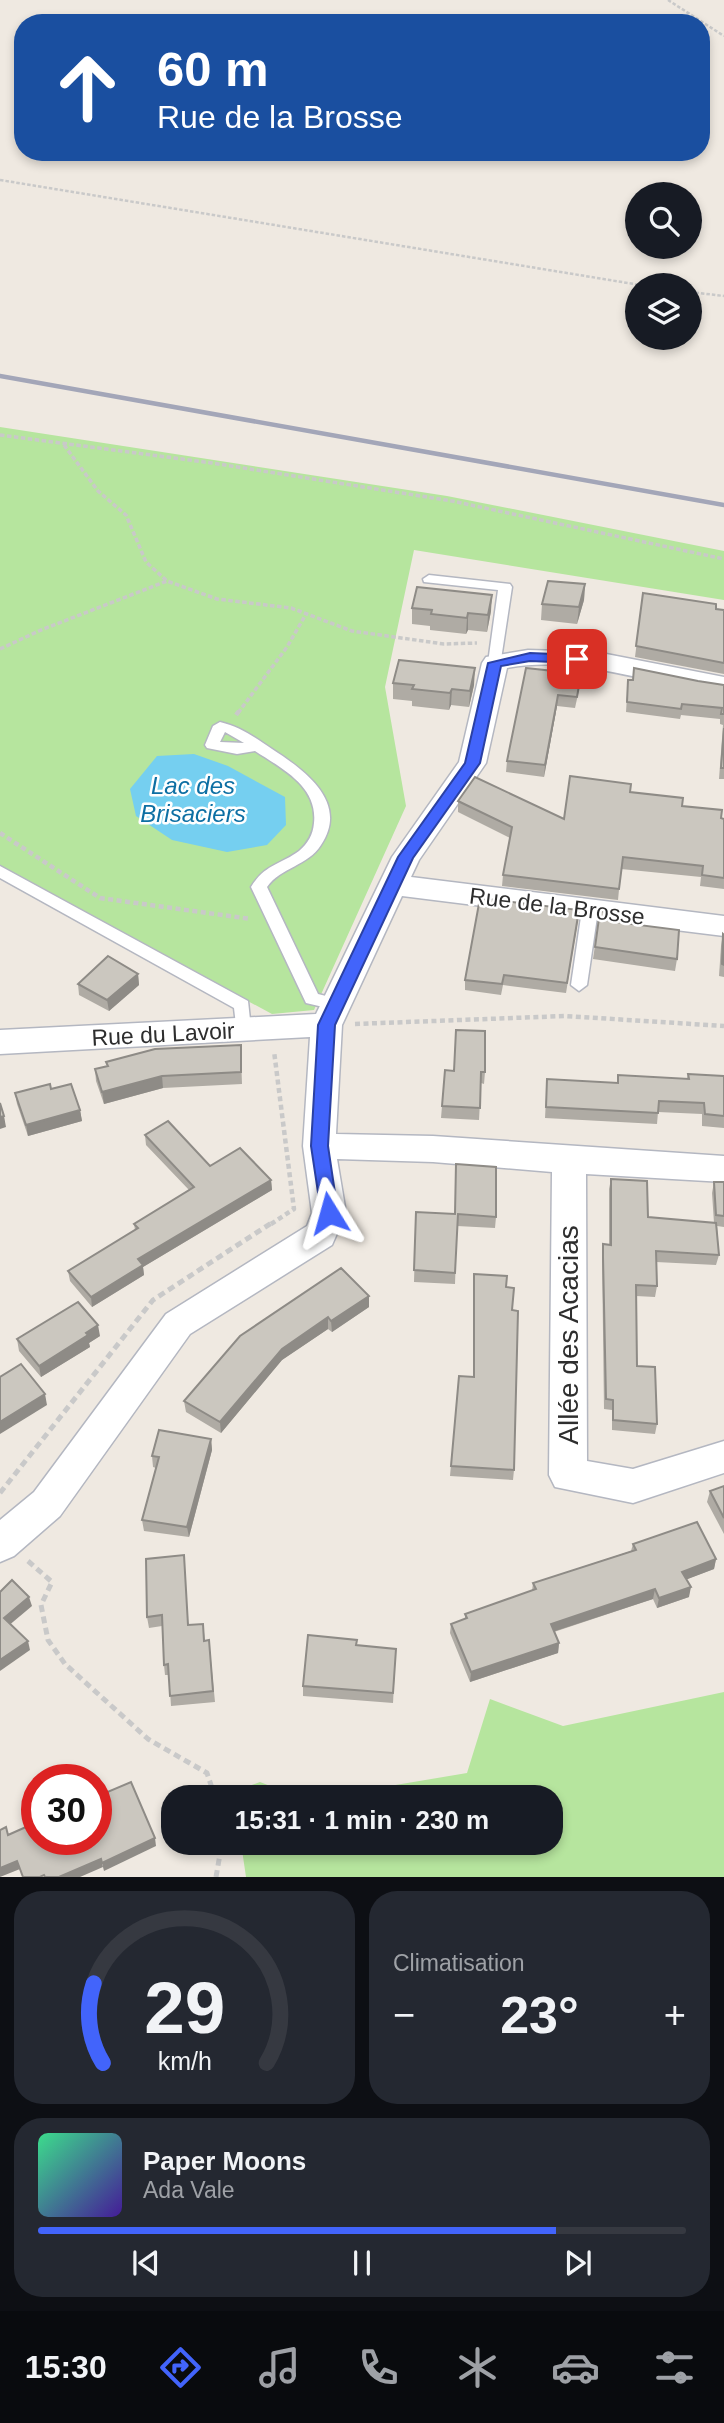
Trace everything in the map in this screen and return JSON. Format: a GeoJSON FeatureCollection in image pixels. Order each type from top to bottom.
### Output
{"type":"FeatureCollection","features":[{"type":"Feature","properties":{"kind":"street"},"geometry":{"type":"LineString","coordinates":[[2,1542],[47,1504],[178,1324],[320,1235],[329,1213],[319,1146],[331,1014],[406,857],[472,763],[497,652],[530,657],[600,660],[632,665],[684,681],[724,685]]}},
{"type":"Feature","properties":{"kind":"street","name":"Rue de la Brosse"},"geometry":{"type":"LineString","coordinates":[[391,885],[724,926]]}},
{"type":"Feature","properties":{"kind":"street","name":"Rue du Lavoir"},"geometry":{"type":"LineString","coordinates":[[0,1042],[257,1029],[331,1014]]}},
{"type":"Feature","properties":{"kind":"street"},"geometry":{"type":"LineString","coordinates":[[319,1146],[433,1149],[724,1169]]}},
{"type":"Feature","properties":{"kind":"street","name":"Allée des Acacias"},"geometry":{"type":"LineString","coordinates":[[569,1160],[568,1475],[633,1486],[724,1457]]}},
{"type":"Feature","properties":{"kind":"lane"},"geometry":{"type":"LineString","coordinates":[[429,579],[505,587],[497,652]]}},
{"type":"Feature","properties":{"kind":"lane"},"geometry":{"type":"LineString","coordinates":[[256,746],[299,773],[316,791],[323,811],[321,834],[311,849],[294,861],[270,870],[259,887],[312,999],[331,1014]]}},
{"type":"Feature","properties":{"kind":"lane"},"geometry":{"type":"LineString","coordinates":[[0,871],[242,1005],[257,1029]]}},
{"type":"Feature","properties":{"kind":"lane"},"geometry":{"type":"LineString","coordinates":[[579,985],[590,910]]}},
{"type":"Feature","properties":{"kind":"path"},"geometry":{"type":"LineString","coordinates":[[668,0],[690,14]]}},
{"type":"Feature","properties":{"kind":"path"},"geometry":{"type":"LineString","coordinates":[[0,180],[625,282]]}},
{"type":"Feature","properties":{"kind":"path"},"geometry":{"type":"LineString","coordinates":[[702,293],[724,296]]}},
{"type":"Feature","properties":{"kind":"path"},"geometry":{"type":"LineString","coordinates":[[0,435],[212,463],[452,501],[724,559]]}},
{"type":"Feature","properties":{"kind":"path"},"geometry":{"type":"LineString","coordinates":[[64,445],[99,491],[127,515],[146,562],[167,581],[217,599],[291,608],[352,631],[431,643],[469,645],[497,652]]}},
{"type":"Feature","properties":{"kind":"path"},"geometry":{"type":"LineString","coordinates":[[0,649],[66,617],[125,599],[167,581]]}},
{"type":"Feature","properties":{"kind":"path"},"geometry":{"type":"LineString","coordinates":[[232,720],[287,647],[306,614]]}},
{"type":"Feature","properties":{"kind":"path"},"geometry":{"type":"LineString","coordinates":[[0,833],[100,898],[214,916],[249,919],[273,916]]}},
{"type":"Feature","properties":{"kind":"path"},"geometry":{"type":"LineString","coordinates":[[331,1014],[439,1024],[544,1016],[652,1019],[724,1026]]}},
{"type":"Feature","properties":{"kind":"path"},"geometry":{"type":"LineString","coordinates":[[0,1493],[153,1300],[293,1209],[257,1029]]}},
{"type":"Feature","properties":{"kind":"path"},"geometry":{"type":"LineString","coordinates":[[2,1542],[52,1582],[41,1605],[48,1640],[65,1664],[148,1739],[207,1773],[211,1785]]}},
{"type":"Feature","properties":{"kind":"path"},"geometry":{"type":"LineString","coordinates":[[216,1877],[220,1855]]}},
{"type":"Feature","properties":{"kind":"green space"},"geometry":{"type":"Polygon","coordinates":[[[0,427],[447,496],[724,551],[724,600],[414,550],[385,687],[406,806],[314,1010],[272,1014],[0,868],[0,427]]]}},
{"type":"Feature","properties":{"kind":"green space"},"geometry":{"type":"Polygon","coordinates":[[[724,1692],[724,1877],[246,1877],[243,1855],[563,1855],[563,1785],[396,1785],[467,1773],[490,1699],[563,1726],[724,1692]]]}},
{"type":"Feature","properties":{"kind":"water","name":"Lac des Brisaciers"},"geometry":{"type":"Polygon","coordinates":[[[194,754],[228,766],[285,797],[286,825],[267,845],[227,852],[172,840],[136,816],[130,789],[157,756],[194,754]]]}},
{"type":"Feature","properties":{"kind":"building"},"geometry":{"type":"Polygon","coordinates":[[[548,581],[585,584],[579,607],[542,604],[548,581]]]}},
{"type":"Feature","properties":{"kind":"building"},"geometry":{"type":"Polygon","coordinates":[[[417,587],[492,595],[488,615],[468,613],[467,618],[431,614],[432,610],[412,608],[417,587]]]}},
{"type":"Feature","properties":{"kind":"building"},"geometry":{"type":"Polygon","coordinates":[[[643,593],[716,604],[716,609],[724,610],[724,663],[636,646],[643,593]]]}},
{"type":"Feature","properties":{"kind":"building"},"geometry":{"type":"Polygon","coordinates":[[[399,660],[475,668],[470,691],[452,689],[450,693],[412,689],[414,685],[393,683],[399,660]]]}},
{"type":"Feature","properties":{"kind":"building"},"geometry":{"type":"Polygon","coordinates":[[[526,668],[581,674],[577,697],[558,695],[545,765],[507,761],[526,668]]]}},
{"type":"Feature","properties":{"kind":"building"},"geometry":{"type":"Polygon","coordinates":[[[634,668],[724,685],[724,714],[721,714],[722,708],[682,704],[681,709],[627,702],[628,680],[633,680],[634,668]]]}},
{"type":"Feature","properties":{"kind":"building"},"geometry":{"type":"Polygon","coordinates":[[[724,728],[724,768],[721,768],[724,728]]]}},
{"type":"Feature","properties":{"kind":"building"},"geometry":{"type":"Polygon","coordinates":[[[570,776],[631,784],[630,792],[683,798],[682,806],[722,810],[724,878],[702,875],[703,866],[623,857],[619,889],[503,875],[512,827],[458,801],[475,777],[564,819],[570,776]]]}},
{"type":"Feature","properties":{"kind":"building"},"geometry":{"type":"Polygon","coordinates":[[[480,898],[579,910],[567,983],[504,975],[502,984],[465,980],[480,898]]]}},
{"type":"Feature","properties":{"kind":"building"},"geometry":{"type":"Polygon","coordinates":[[[600,911],[616,913],[615,922],[679,930],[677,959],[595,947],[600,911]]]}},
{"type":"Feature","properties":{"kind":"building"},"geometry":{"type":"Polygon","coordinates":[[[724,935],[724,965],[722,964],[724,935]]]}},
{"type":"Feature","properties":{"kind":"building"},"geometry":{"type":"Polygon","coordinates":[[[108,956],[138,974],[107,1000],[78,984],[108,956]]]}},
{"type":"Feature","properties":{"kind":"building"},"geometry":{"type":"Polygon","coordinates":[[[456,1030],[485,1031],[485,1072],[481,1072],[480,1108],[442,1106],[445,1070],[454,1071],[456,1030]]]}},
{"type":"Feature","properties":{"kind":"building"},"geometry":{"type":"Polygon","coordinates":[[[241,1045],[241,1072],[162,1076],[102,1092],[95,1069],[108,1066],[106,1062],[155,1049],[241,1045]]]}},
{"type":"Feature","properties":{"kind":"building"},"geometry":{"type":"Polygon","coordinates":[[[688,1074],[724,1076],[724,1116],[705,1114],[704,1103],[659,1101],[658,1113],[546,1107],[547,1079],[618,1083],[618,1075],[689,1079],[688,1074]]]}},
{"type":"Feature","properties":{"kind":"building"},"geometry":{"type":"Polygon","coordinates":[[[50,1084],[51,1089],[71,1084],[80,1110],[26,1125],[15,1093],[50,1084]]]}},
{"type":"Feature","properties":{"kind":"building"},"geometry":{"type":"Polygon","coordinates":[[[168,1121],[210,1166],[240,1148],[271,1180],[138,1259],[143,1265],[91,1297],[68,1271],[138,1228],[134,1224],[194,1187],[145,1135],[168,1121]]]}},
{"type":"Feature","properties":{"kind":"building"},"geometry":{"type":"Polygon","coordinates":[[[456,1164],[496,1167],[496,1217],[458,1214],[455,1273],[414,1270],[416,1212],[455,1214],[456,1164]]]}},
{"type":"Feature","properties":{"kind":"building"},"geometry":{"type":"Polygon","coordinates":[[[611,1179],[647,1181],[648,1217],[716,1223],[719,1255],[656,1251],[657,1286],[636,1285],[637,1366],[655,1367],[657,1424],[613,1420],[613,1400],[606,1399],[603,1244],[611,1245],[611,1179]]]}},
{"type":"Feature","properties":{"kind":"building"},"geometry":{"type":"Polygon","coordinates":[[[714,1182],[724,1182],[724,1216],[716,1215],[714,1182]]]}},
{"type":"Feature","properties":{"kind":"building"},"geometry":{"type":"Polygon","coordinates":[[[341,1268],[369,1296],[331,1321],[328,1317],[282,1349],[220,1422],[184,1401],[240,1336],[341,1268]]]}},
{"type":"Feature","properties":{"kind":"building"},"geometry":{"type":"Polygon","coordinates":[[[474,1274],[507,1276],[506,1287],[514,1288],[512,1310],[518,1311],[514,1470],[451,1466],[459,1376],[474,1377],[474,1274]]]}},
{"type":"Feature","properties":{"kind":"building"},"geometry":{"type":"Polygon","coordinates":[[[78,1302],[98,1325],[86,1333],[88,1335],[39,1366],[17,1339],[78,1302]]]}},
{"type":"Feature","properties":{"kind":"building"},"geometry":{"type":"Polygon","coordinates":[[[21,1364],[45,1394],[0,1422],[0,1377],[21,1364]]]}},
{"type":"Feature","properties":{"kind":"building"},"geometry":{"type":"Polygon","coordinates":[[[159,1430],[211,1439],[187,1527],[142,1520],[159,1457],[152,1456],[159,1430]]]}},
{"type":"Feature","properties":{"kind":"building"},"geometry":{"type":"Polygon","coordinates":[[[724,1486],[724,1518],[710,1491],[724,1486]]]}},
{"type":"Feature","properties":{"kind":"building"},"geometry":{"type":"Polygon","coordinates":[[[697,1522],[716,1559],[682,1572],[691,1587],[659,1598],[655,1589],[551,1624],[559,1643],[471,1672],[451,1624],[467,1618],[465,1614],[536,1589],[533,1583],[636,1550],[633,1544],[697,1522]]]}},
{"type":"Feature","properties":{"kind":"building"},"geometry":{"type":"Polygon","coordinates":[[[184,1555],[188,1625],[203,1624],[204,1641],[209,1640],[213,1691],[170,1696],[168,1664],[164,1665],[162,1615],[147,1617],[146,1559],[184,1555]]]}},
{"type":"Feature","properties":{"kind":"building"},"geometry":{"type":"Polygon","coordinates":[[[12,1580],[29,1597],[4,1618],[28,1641],[0,1660],[0,1592],[12,1580]]]}},
{"type":"Feature","properties":{"kind":"building"},"geometry":{"type":"Polygon","coordinates":[[[308,1635],[357,1640],[356,1645],[396,1649],[393,1693],[303,1686],[308,1635]]]}},
{"type":"Feature","properties":{"kind":"building"},"geometry":{"type":"Polygon","coordinates":[[[131,1782],[155,1838],[102,1863],[101,1859],[59,1877],[23,1877],[17,1861],[0,1868],[0,1830],[6,1827],[8,1835],[21,1829],[21,1855],[112,1855],[112,1790],[131,1782]]]}},
{"type":"Feature","properties":{"kind":"railway"},"geometry":{"type":"LineString","coordinates":[[0,376],[724,505]]}},
{"type":"Feature","properties":{"kind":"route"},"geometry":{"type":"LineString","coordinates":[[329,1213],[319,1146],[326,1025],[406,857],[472,763],[495,663],[530,657],[577,659]]}}]}
